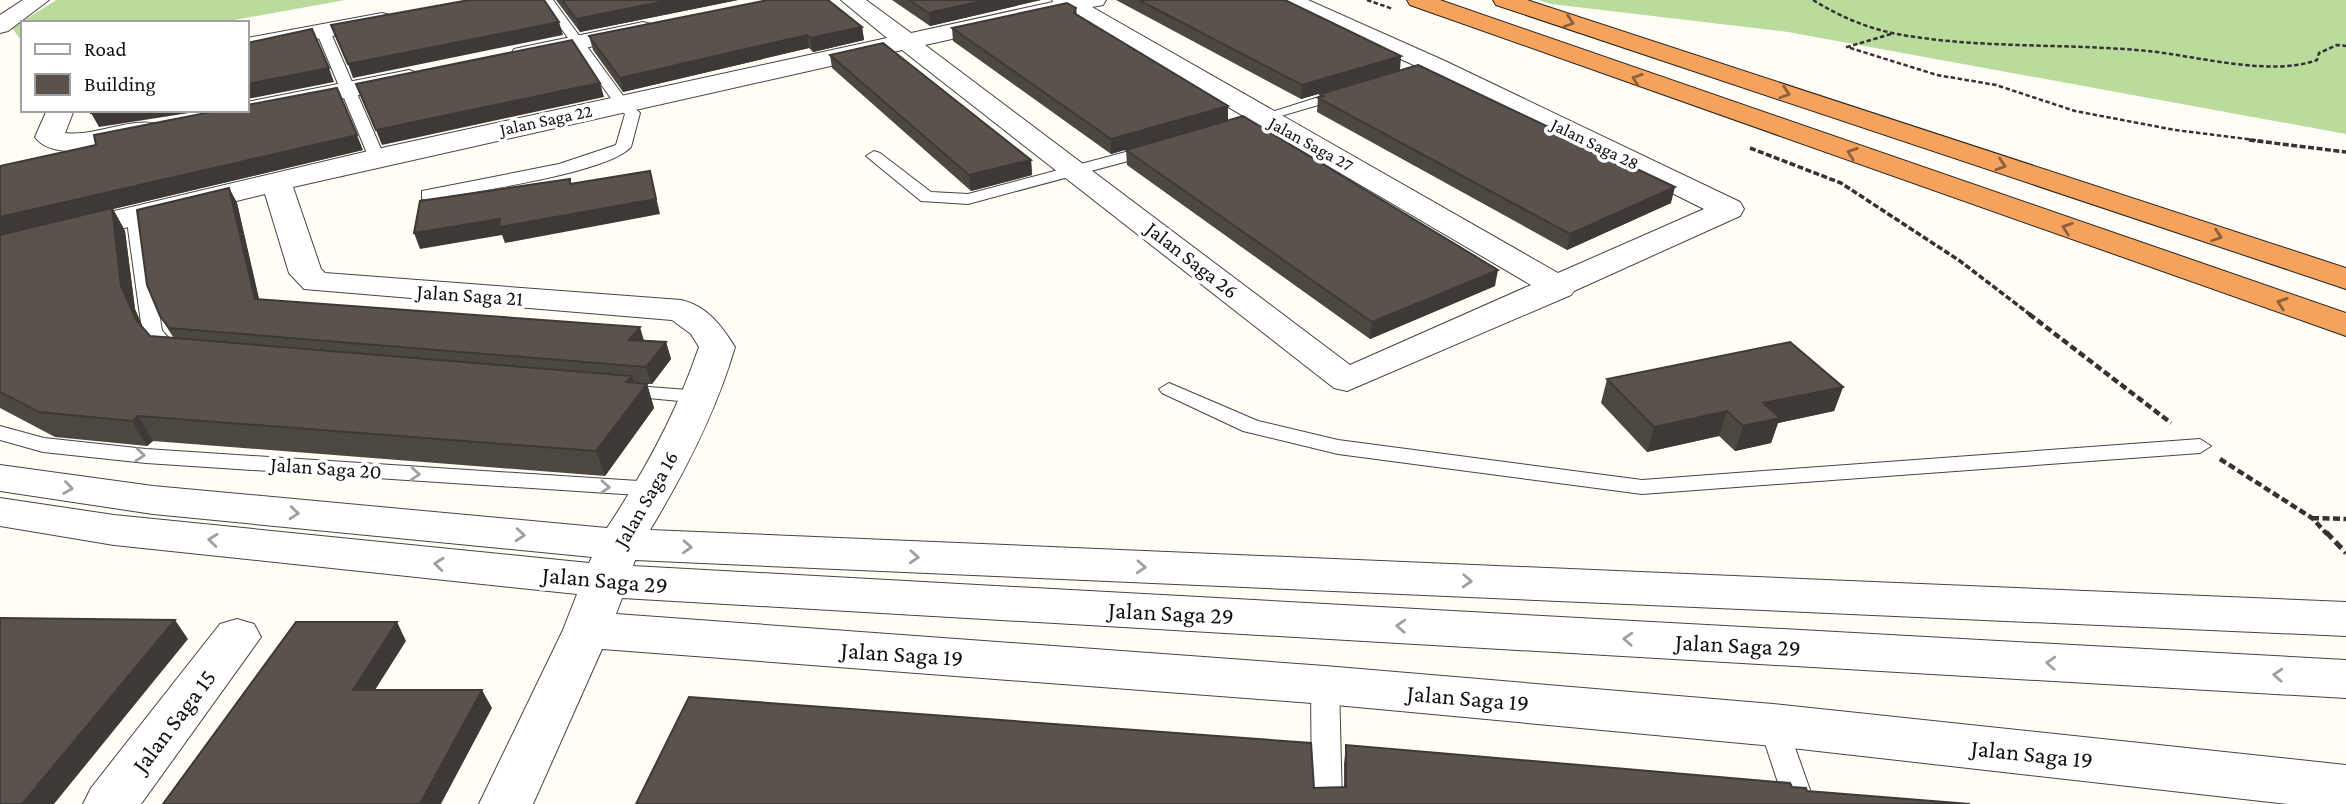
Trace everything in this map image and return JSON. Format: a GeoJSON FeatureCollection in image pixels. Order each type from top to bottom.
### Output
{"type":"FeatureCollection","features":[{"type":"Feature","properties":{"kind":"highway"},"geometry":{"type":"LineString","coordinates":[[1504,0],[2346,279]]}},
{"type":"Feature","properties":{"kind":"highway"},"geometry":{"type":"LineString","coordinates":[[1406,5],[2346,325]]}},
{"type":"Feature","properties":{"kind":"street"},"geometry":{"type":"LineString","coordinates":[[0,7],[12,0]]}},
{"type":"Feature","properties":{"kind":"street"},"geometry":{"type":"LineString","coordinates":[[0,26],[38,0]]}},
{"type":"Feature","properties":{"kind":"street","name":"Jalan Saga 26"},"geometry":{"type":"LineString","coordinates":[[852,0],[1348,380],[1559,288]]}},
{"type":"Feature","properties":{"kind":"street","name":"Jalan Saga 28"},"geometry":{"type":"LineString","coordinates":[[1289,0],[1423,70],[1729,209],[1559,288]]}},
{"type":"Feature","properties":{"kind":"street","name":"Jalan Saga 22"},"geometry":{"type":"LineString","coordinates":[[0,248],[377,158],[910,43],[1076,2]]}},
{"type":"Feature","properties":{"kind":"street","name":"Jalan Saga 27"},"geometry":{"type":"LineString","coordinates":[[1076,2],[1249,121],[1436,213],[1559,288]]}},
{"type":"Feature","properties":{"kind":"street"},"geometry":{"type":"LineString","coordinates":[[248,45],[400,17]]}},
{"type":"Feature","properties":{"kind":"street"},"geometry":{"type":"LineString","coordinates":[[497,60],[668,24]]}},
{"type":"Feature","properties":{"kind":"street"},"geometry":{"type":"LineString","coordinates":[[248,110],[429,74]]}},
{"type":"Feature","properties":{"kind":"street"},"geometry":{"type":"LineString","coordinates":[[60,112],[49,137],[60,143],[88,141],[180,123]]}},
{"type":"Feature","properties":{"kind":"street","name":"Jalan Saga 21"},"geometry":{"type":"LineString","coordinates":[[275,182],[306,274],[316,282],[681,310],[704,327],[717,347]]}},
{"type":"Feature","properties":{"kind":"street","name":"Jalan Saga 16"},"geometry":{"type":"LineString","coordinates":[[506,804],[587,630],[612,563],[701,397],[717,347]]}},
{"type":"Feature","properties":{"kind":"street","name":"Jalan Saga 29"},"geometry":{"type":"LineString","coordinates":[[0,478],[612,563],[2346,620]]}},
{"type":"Feature","properties":{"kind":"street","name":"Jalan Saga 29"},"geometry":{"type":"LineString","coordinates":[[0,512],[114,530],[2346,679]]}},
{"type":"Feature","properties":{"kind":"street","name":"Jalan Saga 19"},"geometry":{"type":"LineString","coordinates":[[587,630],[1325,685],[1773,725],[2346,788]]}},
{"type":"Feature","properties":{"kind":"street","name":"Jalan Saga 15"},"geometry":{"type":"LineString","coordinates":[[110,804],[237,637]]}},
{"type":"Feature","properties":{"kind":"lane"},"geometry":{"type":"LineString","coordinates":[[428,195],[612,155],[623,148],[634,113],[622,104],[547,0]]}},
{"type":"Feature","properties":{"kind":"lane"},"geometry":{"type":"LineString","coordinates":[[323,31],[377,158]]}},
{"type":"Feature","properties":{"kind":"lane"},"geometry":{"type":"LineString","coordinates":[[1249,121],[1356,90]]}},
{"type":"Feature","properties":{"kind":"lane"},"geometry":{"type":"LineString","coordinates":[[874,156],[927,197],[949,200],[968,199],[1078,172],[1170,145]]}},
{"type":"Feature","properties":{"kind":"lane"},"geometry":{"type":"LineString","coordinates":[[134,214],[152,330],[163,348],[180,356],[193,357]]}},
{"type":"Feature","properties":{"kind":"lane"},"geometry":{"type":"LineString","coordinates":[[1169,389],[1251,426],[1338,447],[1642,487],[2200,446]]}},
{"type":"Feature","properties":{"kind":"lane"},"geometry":{"type":"LineString","coordinates":[[605,390],[701,397]]}},
{"type":"Feature","properties":{"kind":"lane","name":"Jalan Saga 20"},"geometry":{"type":"LineString","coordinates":[[0,433],[43,445],[146,456],[654,489]]}},
{"type":"Feature","properties":{"kind":"lane"},"geometry":{"type":"LineString","coordinates":[[1325,685],[1327,804]]}},
{"type":"Feature","properties":{"kind":"lane"},"geometry":{"type":"LineString","coordinates":[[1773,725],[1800,804]]}},
{"type":"Feature","properties":{"kind":"path"},"geometry":{"type":"LineString","coordinates":[[1367,0],[1382,5],[1406,5]]}},
{"type":"Feature","properties":{"kind":"path"},"geometry":{"type":"LineString","coordinates":[[1375,0],[1382,5]]}},
{"type":"Feature","properties":{"kind":"path"},"geometry":{"type":"LineString","coordinates":[[1813,0],[1839,18],[1891,34],[2054,48],[2147,51],[2273,66],[2301,66],[2317,60],[2319,53],[2337,45],[2346,46]]}},
{"type":"Feature","properties":{"kind":"path"},"geometry":{"type":"LineString","coordinates":[[1891,34],[1847,47],[1937,75],[1996,85],[2075,111],[2175,130],[2346,152]]}},
{"type":"Feature","properties":{"kind":"path"},"geometry":{"type":"LineString","coordinates":[[1739,144],[1841,183],[1960,261],[2200,446],[2312,518],[2346,553]]}},
{"type":"Feature","properties":{"kind":"path"},"geometry":{"type":"LineString","coordinates":[[2312,518],[2346,519]]}},
{"type":"Feature","properties":{"kind":"green space"},"geometry":{"type":"Polygon","coordinates":[[[56,0],[345,0],[229,21],[23,21],[56,0]]]}},
{"type":"Feature","properties":{"kind":"green space"},"geometry":{"type":"Polygon","coordinates":[[[1539,0],[2346,0],[2346,134],[1788,32],[1551,4],[1539,0]]]}},
{"type":"Feature","properties":{"kind":"green space"},"geometry":{"type":"Polygon","coordinates":[[[21,22],[21,40],[12,28],[21,22]]]}},
{"type":"Feature","properties":{"kind":"building"},"geometry":{"type":"Polygon","coordinates":[[[469,0],[544,0],[559,22],[348,64],[331,25],[469,0]]]}},
{"type":"Feature","properties":{"kind":"building"},"geometry":{"type":"Polygon","coordinates":[[[562,0],[671,0],[576,19],[562,0]]]}},
{"type":"Feature","properties":{"kind":"building"},"geometry":{"type":"Polygon","coordinates":[[[768,0],[828,0],[862,27],[810,38],[807,35],[620,78],[589,36],[768,0]]]}},
{"type":"Feature","properties":{"kind":"building"},"geometry":{"type":"Polygon","coordinates":[[[909,0],[986,0],[929,13],[909,0]]]}},
{"type":"Feature","properties":{"kind":"building"},"geometry":{"type":"Polygon","coordinates":[[[1139,0],[1285,0],[1401,56],[1302,85],[1139,0]]]}},
{"type":"Feature","properties":{"kind":"building"},"geometry":{"type":"Polygon","coordinates":[[[1067,3],[1076,8],[1074,13],[1228,106],[1111,139],[952,28],[1067,3]]]}},
{"type":"Feature","properties":{"kind":"building"},"geometry":{"type":"Polygon","coordinates":[[[312,29],[329,68],[248,84],[248,43],[312,29]]]}},
{"type":"Feature","properties":{"kind":"building"},"geometry":{"type":"Polygon","coordinates":[[[572,40],[600,83],[376,130],[356,84],[572,40]]]}},
{"type":"Feature","properties":{"kind":"building"},"geometry":{"type":"Polygon","coordinates":[[[883,43],[1031,160],[969,175],[830,55],[883,43]]]}},
{"type":"Feature","properties":{"kind":"building"},"geometry":{"type":"Polygon","coordinates":[[[1418,65],[1675,187],[1570,234],[1318,98],[1324,96],[1320,94],[1418,65]]]}},
{"type":"Feature","properties":{"kind":"building"},"geometry":{"type":"Polygon","coordinates":[[[337,88],[357,135],[0,217],[0,166],[96,145],[94,135],[211,112],[248,112],[248,105],[337,88]]]}},
{"type":"Feature","properties":{"kind":"building"},"geometry":{"type":"Polygon","coordinates":[[[1243,116],[1498,270],[1372,322],[1126,150],[1243,116]]]}},
{"type":"Feature","properties":{"kind":"building"},"geometry":{"type":"Polygon","coordinates":[[[650,171],[656,199],[499,227],[500,219],[414,233],[420,201],[570,179],[570,184],[650,171]]]}},
{"type":"Feature","properties":{"kind":"building"},"geometry":{"type":"Polygon","coordinates":[[[229,188],[255,299],[640,327],[629,340],[666,342],[646,367],[169,328],[160,316],[147,285],[137,210],[229,188]]]}},
{"type":"Feature","properties":{"kind":"building"},"geometry":{"type":"Polygon","coordinates":[[[112,208],[121,286],[136,320],[150,336],[632,376],[626,382],[647,384],[596,451],[138,416],[132,421],[39,412],[0,392],[0,235],[112,208]]]}},
{"type":"Feature","properties":{"kind":"building"},"geometry":{"type":"Polygon","coordinates":[[[1790,342],[1843,387],[1763,403],[1780,418],[1743,426],[1727,411],[1654,427],[1607,379],[1790,342]]]}},
{"type":"Feature","properties":{"kind":"building"},"geometry":{"type":"Polygon","coordinates":[[[0,618],[175,620],[22,804],[0,804],[0,618]]]}},
{"type":"Feature","properties":{"kind":"building"},"geometry":{"type":"Polygon","coordinates":[[[296,622],[397,622],[353,690],[482,690],[420,804],[163,804],[296,622]]]}},
{"type":"Feature","properties":{"kind":"building"},"geometry":{"type":"Polygon","coordinates":[[[689,697],[1311,743],[1314,788],[1346,787],[1346,745],[1790,783],[1792,787],[1806,788],[1807,791],[1970,804],[636,804],[689,697]]]}}]}
